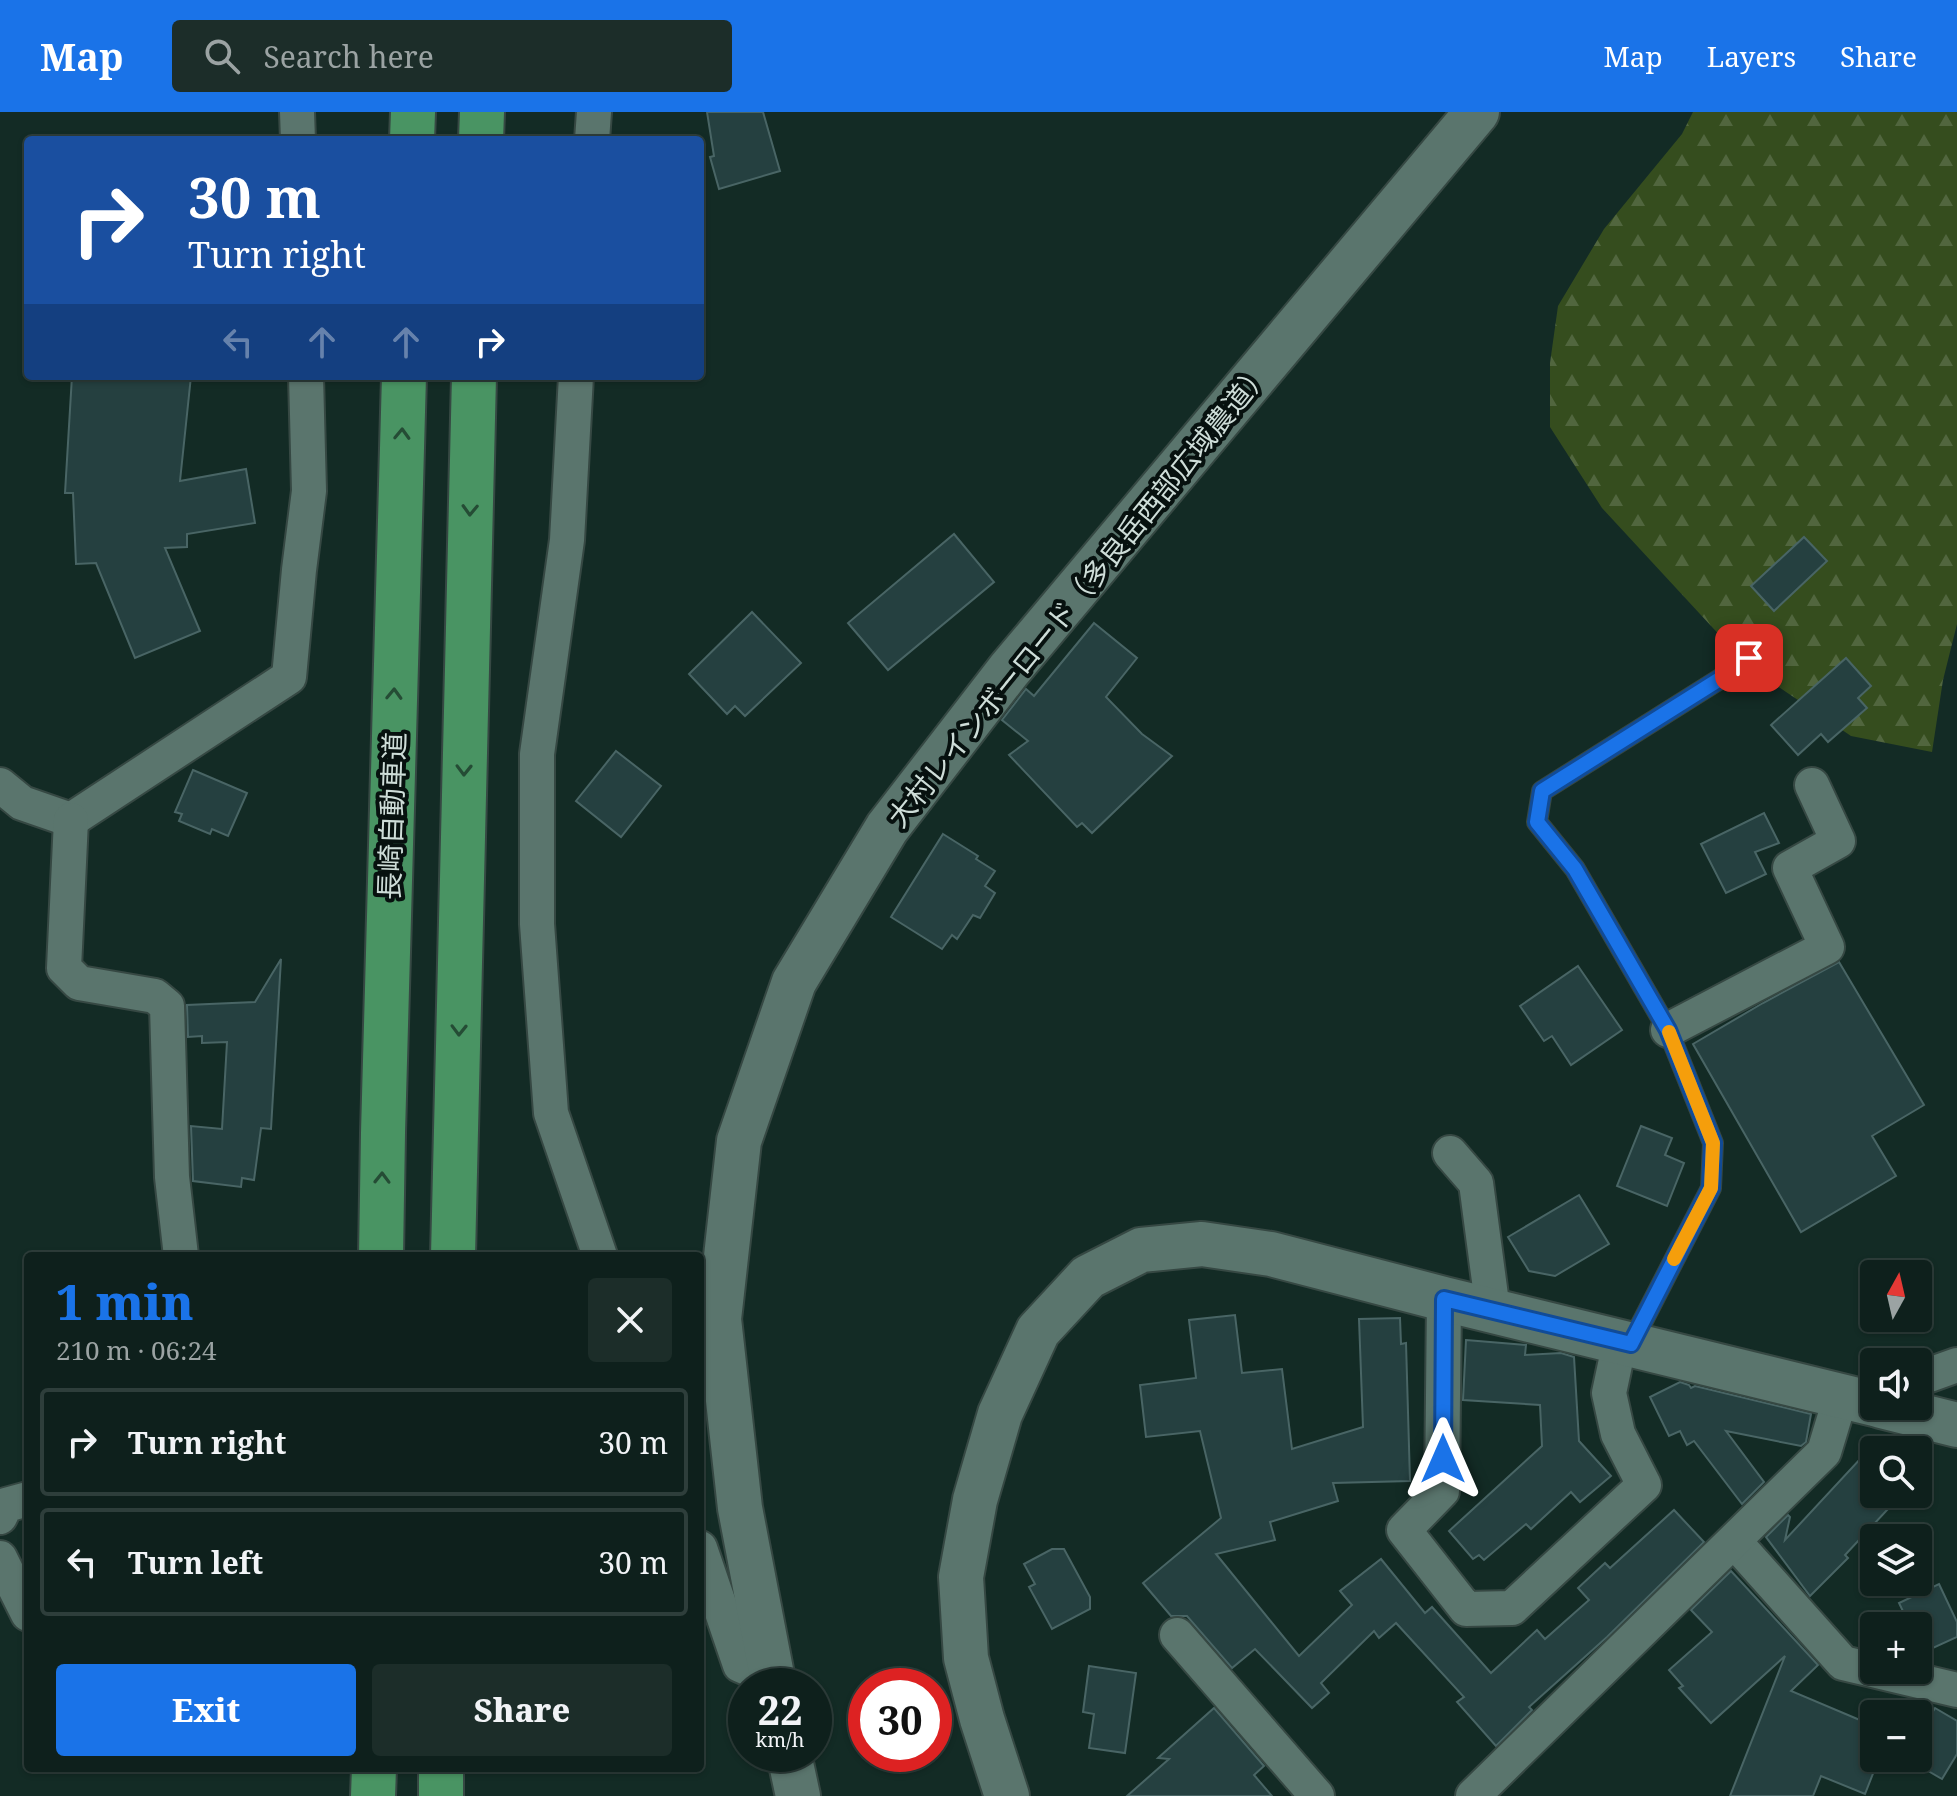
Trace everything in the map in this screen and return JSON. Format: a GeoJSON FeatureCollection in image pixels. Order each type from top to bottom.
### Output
{"type":"FeatureCollection","features":[{"type":"Feature","properties":{"kind":"highway"},"geometry":{"type":"LineString","coordinates":[[412,136],[413,112]]}},
{"type":"Feature","properties":{"kind":"highway"},"geometry":{"type":"LineString","coordinates":[[481,136],[482,112]]}},
{"type":"Feature","properties":{"kind":"highway","name":"長崎自動車道"},"geometry":{"type":"LineString","coordinates":[[381,1252],[404,380]]}},
{"type":"Feature","properties":{"kind":"highway"},"geometry":{"type":"LineString","coordinates":[[453,1252],[474,380]]}},
{"type":"Feature","properties":{"kind":"highway"},"geometry":{"type":"LineString","coordinates":[[373,1796],[374,1772]]}},
{"type":"Feature","properties":{"kind":"highway"},"geometry":{"type":"LineString","coordinates":[[441,1772],[441,1796]]}},
{"type":"Feature","properties":{"kind":"street"},"geometry":{"type":"LineString","coordinates":[[297,112],[298,136]]}},
{"type":"Feature","properties":{"kind":"street"},"geometry":{"type":"LineString","coordinates":[[592,136],[594,112]]}},
{"type":"Feature","properties":{"kind":"street","name":"大村レインボーロード（多良岳西部広域農道）"},"geometry":{"type":"LineString","coordinates":[[770,1668],[740,1508],[719,1319],[739,1141],[794,982],[887,828],[1009,670],[1477,112]]}},
{"type":"Feature","properties":{"kind":"street"},"geometry":{"type":"LineString","coordinates":[[71,820],[289,677],[309,491],[306,380]]}},
{"type":"Feature","properties":{"kind":"street"},"geometry":{"type":"LineString","coordinates":[[576,380],[567,540],[537,754],[537,924],[551,1113],[599,1252]]}},
{"type":"Feature","properties":{"kind":"street"},"geometry":{"type":"LineString","coordinates":[[0,785],[22,803],[71,820]]}},
{"type":"Feature","properties":{"kind":"street"},"geometry":{"type":"LineString","coordinates":[[1668,1030],[1827,947],[1790,868],[1838,841],[1812,785]]}},
{"type":"Feature","properties":{"kind":"street"},"geometry":{"type":"LineString","coordinates":[[71,820],[64,968],[79,983],[155,996],[167,1006],[172,1177],[181,1252]]}},
{"type":"Feature","properties":{"kind":"street"},"geometry":{"type":"LineString","coordinates":[[1450,1153],[1476,1183],[1493,1311]]}},
{"type":"Feature","properties":{"kind":"street"},"geometry":{"type":"LineString","coordinates":[[1007,1796],[966,1658],[961,1577],[975,1500],[1000,1414],[1038,1331],[1088,1277],[1141,1250],[1202,1244],[1271,1254],[1444,1299],[1860,1399]]}},
{"type":"Feature","properties":{"kind":"street"},"geometry":{"type":"LineString","coordinates":[[1444,1299],[1442,1491],[1404,1530],[1466,1609],[1512,1608],[1644,1485],[1618,1434],[1609,1393],[1625,1343]]}},
{"type":"Feature","properties":{"kind":"street"},"geometry":{"type":"LineString","coordinates":[[1932,1374],[1957,1365]]}},
{"type":"Feature","properties":{"kind":"street"},"geometry":{"type":"LineString","coordinates":[[1473,1796],[1824,1452],[1860,1407]]}},
{"type":"Feature","properties":{"kind":"street"},"geometry":{"type":"LineString","coordinates":[[1932,1418],[1957,1425]]}},
{"type":"Feature","properties":{"kind":"street"},"geometry":{"type":"LineString","coordinates":[[1734,1541],[1843,1663],[1957,1690]]}},
{"type":"Feature","properties":{"kind":"street"},"geometry":{"type":"LineString","coordinates":[[0,1558],[24,1606]]}},
{"type":"Feature","properties":{"kind":"street"},"geometry":{"type":"LineString","coordinates":[[704,1560],[740,1665],[746,1668]]}},
{"type":"Feature","properties":{"kind":"street"},"geometry":{"type":"LineString","coordinates":[[1177,1635],[1317,1796]]}},
{"type":"Feature","properties":{"kind":"street"},"geometry":{"type":"LineString","coordinates":[[793,1772],[798,1796]]}},
{"type":"Feature","properties":{"kind":"lane"},"geometry":{"type":"LineString","coordinates":[[1625,1343],[1711,1188],[1713,1143],[1668,1030],[1575,869],[1537,822],[1542,791],[1731,672],[1767,643]]}},
{"type":"Feature","properties":{"kind":"green space"},"geometry":{"type":"Polygon","coordinates":[[[1693,112],[1957,112],[1957,624],[1943,680],[1932,752],[1851,736],[1749,667],[1602,508],[1550,427],[1550,363],[1558,306],[1604,229],[1682,134],[1693,112]]]}},
{"type":"Feature","properties":{"kind":"building"},"geometry":{"type":"Polygon","coordinates":[[[707,112],[763,112],[780,171],[719,189],[710,157],[714,156],[707,112]]]}},
{"type":"Feature","properties":{"kind":"building"},"geometry":{"type":"Polygon","coordinates":[[[72,380],[191,380],[180,481],[246,469],[255,523],[187,534],[187,547],[165,548],[200,631],[135,658],[96,563],[76,564],[73,493],[65,493],[72,380]]]}},
{"type":"Feature","properties":{"kind":"building"},"geometry":{"type":"Polygon","coordinates":[[[954,534],[994,582],[888,670],[848,623],[954,534]]]}},
{"type":"Feature","properties":{"kind":"building"},"geometry":{"type":"Polygon","coordinates":[[[1804,537],[1827,561],[1774,611],[1751,586],[1804,537]]]}},
{"type":"Feature","properties":{"kind":"building"},"geometry":{"type":"Polygon","coordinates":[[[752,612],[801,663],[745,716],[735,706],[727,714],[689,674],[752,612]]]}},
{"type":"Feature","properties":{"kind":"building"},"geometry":{"type":"Polygon","coordinates":[[[1094,623],[1137,658],[1106,697],[1142,734],[1172,756],[1092,833],[1082,823],[1077,827],[1009,755],[1028,741],[1002,720],[1026,689],[1034,696],[1094,623]]]}},
{"type":"Feature","properties":{"kind":"building"},"geometry":{"type":"Polygon","coordinates":[[[1846,658],[1871,686],[1858,698],[1867,708],[1828,742],[1821,734],[1798,755],[1771,725],[1846,658]]]}},
{"type":"Feature","properties":{"kind":"building"},"geometry":{"type":"Polygon","coordinates":[[[616,751],[661,786],[621,837],[576,801],[616,751]]]}},
{"type":"Feature","properties":{"kind":"building"},"geometry":{"type":"Polygon","coordinates":[[[193,770],[247,793],[228,836],[212,829],[210,834],[179,821],[182,814],[175,812],[193,770]]]}},
{"type":"Feature","properties":{"kind":"building"},"geometry":{"type":"Polygon","coordinates":[[[1764,813],[1779,843],[1755,852],[1766,874],[1726,893],[1701,844],[1764,813]]]}},
{"type":"Feature","properties":{"kind":"building"},"geometry":{"type":"Polygon","coordinates":[[[943,834],[995,871],[985,886],[995,893],[980,918],[973,915],[957,939],[952,935],[942,949],[891,917],[943,834]]]}},
{"type":"Feature","properties":{"kind":"building"},"geometry":{"type":"Polygon","coordinates":[[[281,959],[271,1129],[261,1128],[254,1180],[242,1178],[241,1187],[193,1181],[191,1126],[222,1129],[227,1042],[202,1043],[202,1036],[188,1037],[187,1005],[255,1002],[281,959]]]}},
{"type":"Feature","properties":{"kind":"building"},"geometry":{"type":"Polygon","coordinates":[[[1839,962],[1924,1105],[1872,1136],[1896,1176],[1801,1232],[1693,1044],[1839,962]]]}},
{"type":"Feature","properties":{"kind":"building"},"geometry":{"type":"Polygon","coordinates":[[[1578,966],[1622,1030],[1571,1065],[1552,1036],[1544,1041],[1520,1006],[1578,966]]]}},
{"type":"Feature","properties":{"kind":"building"},"geometry":{"type":"Polygon","coordinates":[[[1641,1126],[1672,1138],[1665,1155],[1684,1163],[1667,1206],[1617,1186],[1641,1126]]]}},
{"type":"Feature","properties":{"kind":"building"},"geometry":{"type":"Polygon","coordinates":[[[1579,1195],[1609,1244],[1555,1276],[1529,1271],[1508,1237],[1579,1195]]]}},
{"type":"Feature","properties":{"kind":"building"},"geometry":{"type":"Polygon","coordinates":[[[1235,1315],[1242,1373],[1282,1369],[1292,1449],[1363,1427],[1359,1319],[1400,1318],[1401,1344],[1406,1343],[1410,1481],[1333,1483],[1338,1501],[1270,1522],[1275,1540],[1216,1554],[1299,1656],[1352,1605],[1340,1591],[1381,1559],[1425,1613],[1432,1607],[1491,1673],[1537,1630],[1545,1639],[1589,1600],[1578,1588],[1605,1563],[1610,1568],[1674,1510],[1704,1542],[1607,1637],[1529,1707],[1532,1710],[1496,1746],[1457,1702],[1464,1697],[1396,1623],[1379,1638],[1374,1631],[1321,1683],[1329,1693],[1312,1708],[1255,1649],[1232,1668],[1187,1616],[1171,1616],[1143,1583],[1221,1518],[1200,1431],[1146,1437],[1140,1385],[1196,1378],[1189,1320],[1235,1315]]]}},
{"type":"Feature","properties":{"kind":"building"},"geometry":{"type":"Polygon","coordinates":[[[1466,1340],[1526,1345],[1525,1355],[1561,1353],[1574,1357],[1579,1441],[1611,1476],[1580,1502],[1571,1492],[1531,1529],[1526,1524],[1484,1560],[1479,1555],[1473,1559],[1449,1531],[1542,1446],[1540,1405],[1463,1400],[1466,1340]]]}},
{"type":"Feature","properties":{"kind":"building"},"geometry":{"type":"Polygon","coordinates":[[[1680,1382],[1691,1388],[1695,1386],[1811,1414],[1806,1442],[1801,1446],[1726,1431],[1764,1482],[1742,1504],[1694,1441],[1687,1445],[1680,1431],[1669,1436],[1650,1397],[1680,1382]]]}},
{"type":"Feature","properties":{"kind":"building"},"geometry":{"type":"Polygon","coordinates":[[[1860,1459],[1860,1508],[1889,1508],[1874,1524],[1860,1524],[1860,1539],[1845,1555],[1848,1558],[1810,1596],[1766,1537],[1788,1515],[1785,1540],[1860,1459]]]}},
{"type":"Feature","properties":{"kind":"building"},"geometry":{"type":"Polygon","coordinates":[[[1052,1549],[1064,1549],[1090,1597],[1090,1609],[1052,1629],[1029,1587],[1035,1584],[1024,1564],[1052,1549]]]}},
{"type":"Feature","properties":{"kind":"building"},"geometry":{"type":"Polygon","coordinates":[[[1731,1571],[1818,1665],[1791,1691],[1860,1720],[1860,1772],[1874,1772],[1865,1794],[1821,1776],[1813,1796],[1730,1796],[1785,1656],[1711,1723],[1679,1688],[1683,1686],[1669,1670],[1712,1632],[1691,1610],[1731,1571]]]}},
{"type":"Feature","properties":{"kind":"building"},"geometry":{"type":"Polygon","coordinates":[[[1939,1584],[1957,1622],[1957,1637],[1932,1648],[1932,1612],[1903,1612],[1899,1603],[1914,1596],[1932,1596],[1932,1587],[1939,1584]]]}},
{"type":"Feature","properties":{"kind":"building"},"geometry":{"type":"Polygon","coordinates":[[[1089,1666],[1136,1673],[1125,1753],[1089,1748],[1094,1714],[1083,1712],[1089,1666]]]}},
{"type":"Feature","properties":{"kind":"building"},"geometry":{"type":"Polygon","coordinates":[[[1214,1708],[1264,1766],[1254,1775],[1272,1796],[1127,1796],[1169,1759],[1158,1758],[1214,1708]]]}},
{"type":"Feature","properties":{"kind":"building"},"geometry":{"type":"Polygon","coordinates":[[[1935,1708],[1957,1721],[1957,1754],[1942,1779],[1930,1772],[1932,1713],[1935,1708]]]}},
{"type":"Feature","properties":{"kind":"slow traffic"},"geometry":{"type":"LineString","coordinates":[[1669,1032],[1713,1143],[1711,1188],[1674,1259]]}},
{"type":"Feature","properties":{"kind":"route"},"geometry":{"type":"LineString","coordinates":[[1443,1459],[1444,1299],[1631,1344],[1711,1188],[1713,1143],[1668,1030],[1575,869],[1537,822],[1542,791],[1749,658]]}}]}
